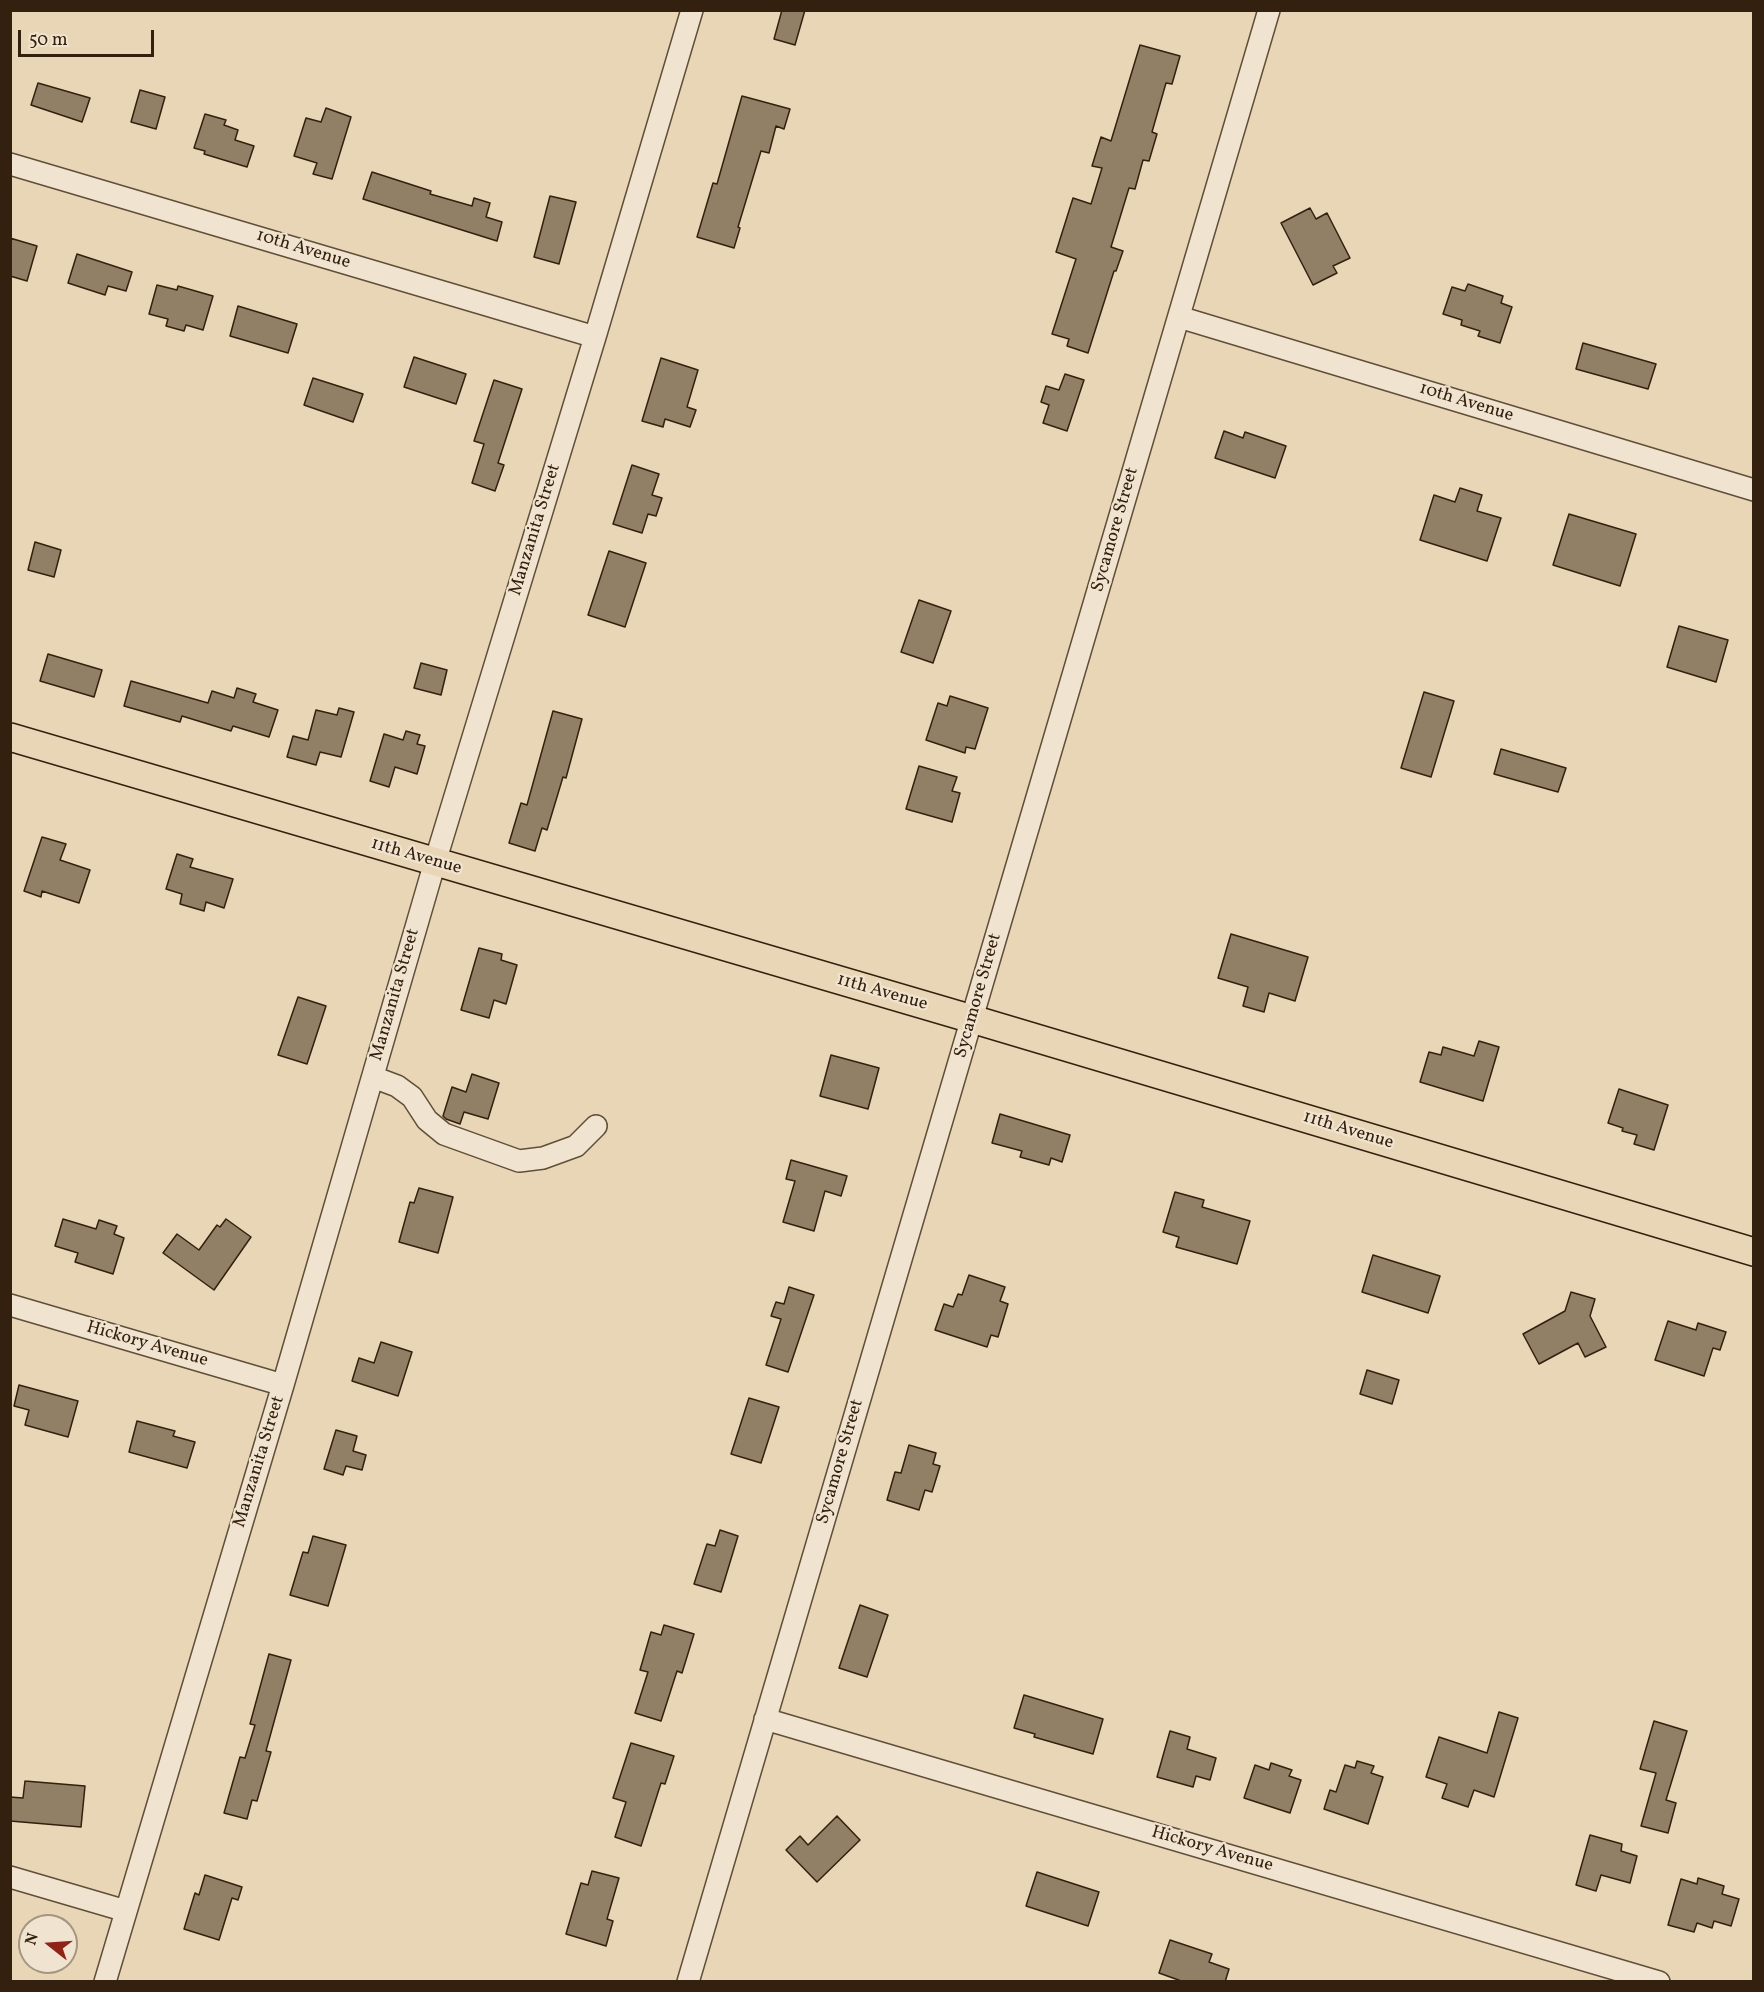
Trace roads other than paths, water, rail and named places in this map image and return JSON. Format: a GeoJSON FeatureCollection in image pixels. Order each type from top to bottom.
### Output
{"type":"FeatureCollection","features":[{"type":"Feature","properties":{"kind":"main road","name":"11th Avenue"},"geometry":{"type":"LineString","coordinates":[[10,737],[972,1019],[1754,1252]]}},
{"type":"Feature","properties":{"kind":"street","name":"Manzanita Street"},"geometry":{"type":"LineString","coordinates":[[105,1982],[283,1385],[435,862],[692,10]]}},
{"type":"Feature","properties":{"kind":"street","name":"Sycamore Street"},"geometry":{"type":"LineString","coordinates":[[688,1982],[1269,10]]}},
{"type":"Feature","properties":{"kind":"street","name":"10th Avenue"},"geometry":{"type":"LineString","coordinates":[[10,164],[595,337]]}},
{"type":"Feature","properties":{"kind":"street","name":"10th Avenue"},"geometry":{"type":"LineString","coordinates":[[1179,317],[1754,490]]}},
{"type":"Feature","properties":{"kind":"street"},"geometry":{"type":"LineString","coordinates":[[372,1077],[397,1086],[412,1097],[427,1120],[444,1134],[519,1161],[543,1158],[576,1146],[596,1126]]}},
{"type":"Feature","properties":{"kind":"street","name":"Hickory Avenue"},"geometry":{"type":"LineString","coordinates":[[10,1305],[283,1385]]}},
{"type":"Feature","properties":{"kind":"street","name":"Hickory Avenue"},"geometry":{"type":"LineString","coordinates":[[765,1719],[1659,1982]]}},
{"type":"Feature","properties":{"kind":"street"},"geometry":{"type":"LineString","coordinates":[[10,1877],[126,1911]]}}]}
